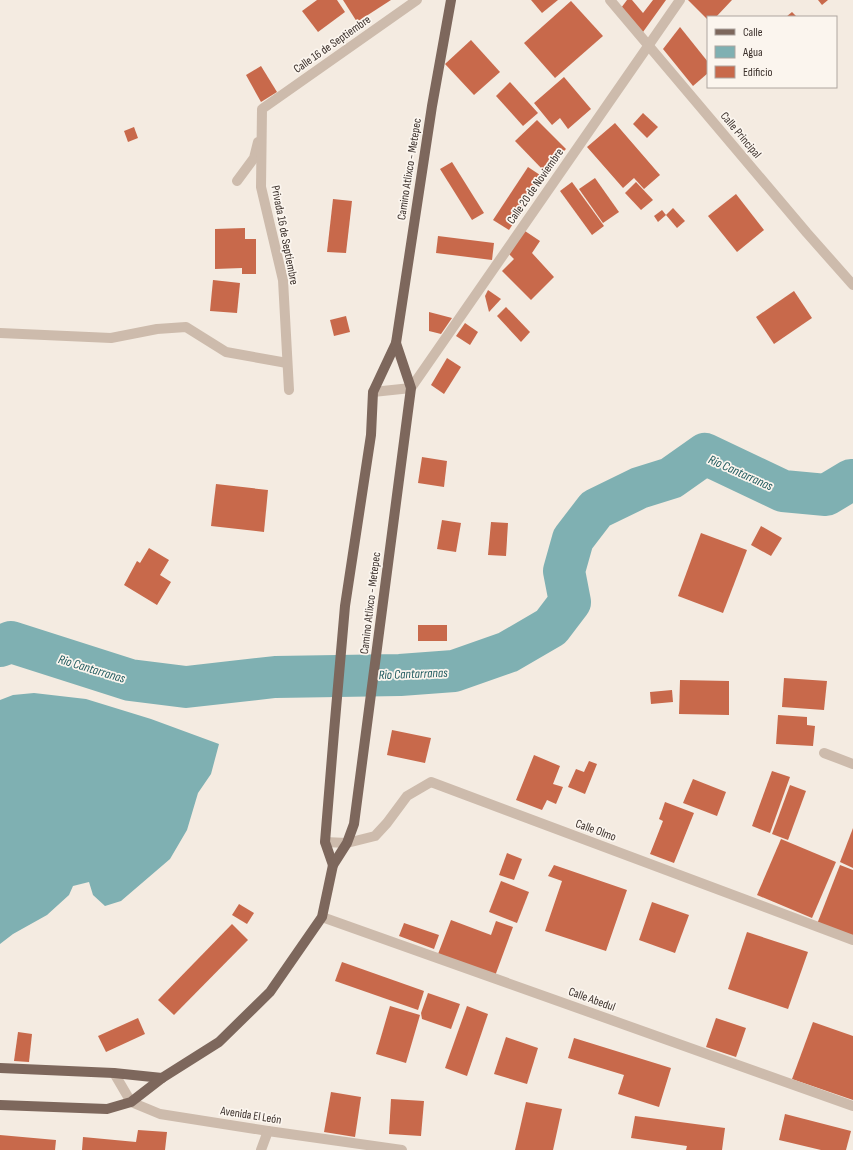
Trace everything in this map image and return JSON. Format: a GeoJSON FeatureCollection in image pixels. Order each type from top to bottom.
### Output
{"type":"FeatureCollection","features":[{"type":"Feature","properties":{"kind":"main road","name":"Camino Atlixco - Metepec"},"geometry":{"type":"LineString","coordinates":[[334,865],[325,842],[334,732],[345,606],[371,435],[373,392],[396,343],[432,106],[451,0]]}},
{"type":"Feature","properties":{"kind":"main road","name":"Camino Atlixco - Metepec"},"geometry":{"type":"LineString","coordinates":[[0,1105],[107,1109],[131,1102],[162,1078],[219,1042],[270,992],[322,917],[334,865],[347,843],[354,824],[382,614],[411,388],[396,343]]}},
{"type":"Feature","properties":{"kind":"main road"},"geometry":{"type":"LineString","coordinates":[[0,1068],[114,1073],[162,1078]]}},
{"type":"Feature","properties":{"kind":"street","name":"Calle 16 de Septiembre"},"geometry":{"type":"LineString","coordinates":[[262,109],[417,0]]}},
{"type":"Feature","properties":{"kind":"street","name":"Calle Principal"},"geometry":{"type":"LineString","coordinates":[[610,0],[807,233],[853,285]]}},
{"type":"Feature","properties":{"kind":"street","name":"Calle 20 de Noviembre"},"geometry":{"type":"LineString","coordinates":[[411,388],[680,0]]}},
{"type":"Feature","properties":{"kind":"street","name":"Privada 16 de Septiembre"},"geometry":{"type":"LineString","coordinates":[[262,109],[261,187],[283,280],[289,390]]}},
{"type":"Feature","properties":{"kind":"street"},"geometry":{"type":"LineString","coordinates":[[237,181],[254,158],[262,127]]}},
{"type":"Feature","properties":{"kind":"street"},"geometry":{"type":"LineString","coordinates":[[0,333],[112,338],[158,329],[186,327],[226,352],[287,363]]}},
{"type":"Feature","properties":{"kind":"street"},"geometry":{"type":"LineString","coordinates":[[373,392],[411,388]]}},
{"type":"Feature","properties":{"kind":"street"},"geometry":{"type":"LineString","coordinates":[[824,753],[853,764]]}},
{"type":"Feature","properties":{"kind":"street","name":"Calle Olmo"},"geometry":{"type":"LineString","coordinates":[[347,843],[375,836],[387,823],[407,796],[431,782],[853,940]]}},
{"type":"Feature","properties":{"kind":"street"},"geometry":{"type":"LineString","coordinates":[[325,842],[347,843]]}},
{"type":"Feature","properties":{"kind":"street","name":"Calle Abedul"},"geometry":{"type":"LineString","coordinates":[[322,917],[853,1106]]}},
{"type":"Feature","properties":{"kind":"street"},"geometry":{"type":"LineString","coordinates":[[114,1073],[131,1102]]}},
{"type":"Feature","properties":{"kind":"street","name":"Avenida El León"},"geometry":{"type":"LineString","coordinates":[[131,1102],[160,1114],[268,1132],[402,1150]]}},
{"type":"Feature","properties":{"kind":"street"},"geometry":{"type":"LineString","coordinates":[[261,1150],[268,1132]]}},
{"type":"Feature","properties":{"kind":"water"},"geometry":{"type":"Polygon","coordinates":[[[34,693],[86,699],[151,719],[219,744],[211,774],[198,793],[187,830],[170,859],[121,901],[105,906],[93,895],[89,882],[73,886],[69,895],[47,915],[13,934],[0,944],[0,700],[13,695],[34,693]]]}},
{"type":"Feature","properties":{"kind":"building"},"geometry":{"type":"Polygon","coordinates":[[[317,0],[337,0],[345,12],[318,32],[302,11],[317,0]]]}},
{"type":"Feature","properties":{"kind":"building"},"geometry":{"type":"Polygon","coordinates":[[[343,0],[391,0],[357,22],[343,0]]]}},
{"type":"Feature","properties":{"kind":"building"},"geometry":{"type":"Polygon","coordinates":[[[531,0],[558,0],[542,13],[531,0]]]}},
{"type":"Feature","properties":{"kind":"building"},"geometry":{"type":"Polygon","coordinates":[[[627,0],[632,0],[643,13],[653,0],[666,0],[643,32],[621,8],[627,0]]]}},
{"type":"Feature","properties":{"kind":"building"},"geometry":{"type":"Polygon","coordinates":[[[688,0],[732,0],[717,16],[707,16],[707,19],[688,0]]]}},
{"type":"Feature","properties":{"kind":"building"},"geometry":{"type":"Polygon","coordinates":[[[818,0],[828,0],[822,5],[818,0]]]}},
{"type":"Feature","properties":{"kind":"building"},"geometry":{"type":"Polygon","coordinates":[[[571,1],[603,36],[555,78],[524,43],[571,1]]]}},
{"type":"Feature","properties":{"kind":"building"},"geometry":{"type":"Polygon","coordinates":[[[792,12],[796,16],[787,16],[792,12]]]}},
{"type":"Feature","properties":{"kind":"building"},"geometry":{"type":"Polygon","coordinates":[[[680,27],[707,61],[707,74],[693,86],[663,49],[680,27]]]}},
{"type":"Feature","properties":{"kind":"building"},"geometry":{"type":"Polygon","coordinates":[[[471,40],[500,72],[474,95],[445,64],[471,40]]]}},
{"type":"Feature","properties":{"kind":"building"},"geometry":{"type":"Polygon","coordinates":[[[261,66],[277,92],[261,102],[246,75],[261,66]]]}},
{"type":"Feature","properties":{"kind":"building"},"geometry":{"type":"Polygon","coordinates":[[[564,77],[591,109],[568,129],[560,118],[552,125],[534,103],[564,77]]]}},
{"type":"Feature","properties":{"kind":"building"},"geometry":{"type":"Polygon","coordinates":[[[510,82],[538,113],[523,126],[496,96],[510,82]]]}},
{"type":"Feature","properties":{"kind":"building"},"geometry":{"type":"Polygon","coordinates":[[[643,113],[658,127],[647,138],[633,124],[643,113]]]}},
{"type":"Feature","properties":{"kind":"building"},"geometry":{"type":"Polygon","coordinates":[[[537,120],[566,149],[544,171],[515,141],[537,120]]]}},
{"type":"Feature","properties":{"kind":"building"},"geometry":{"type":"Polygon","coordinates":[[[615,123],[660,175],[644,189],[634,178],[623,188],[587,147],[615,123]]]}},
{"type":"Feature","properties":{"kind":"building"},"geometry":{"type":"Polygon","coordinates":[[[134,127],[138,138],[128,142],[124,131],[134,127]]]}},
{"type":"Feature","properties":{"kind":"building"},"geometry":{"type":"Polygon","coordinates":[[[452,162],[484,213],[472,220],[440,169],[452,162]]]}},
{"type":"Feature","properties":{"kind":"building"},"geometry":{"type":"Polygon","coordinates":[[[528,167],[543,177],[509,230],[493,220],[528,167]]]}},
{"type":"Feature","properties":{"kind":"building"},"geometry":{"type":"Polygon","coordinates":[[[595,178],[619,212],[603,223],[579,189],[595,178]]]}},
{"type":"Feature","properties":{"kind":"building"},"geometry":{"type":"Polygon","coordinates":[[[572,182],[604,226],[592,235],[560,191],[572,182]]]}},
{"type":"Feature","properties":{"kind":"building"},"geometry":{"type":"Polygon","coordinates":[[[636,182],[653,200],[641,210],[625,193],[636,182]]]}},
{"type":"Feature","properties":{"kind":"building"},"geometry":{"type":"Polygon","coordinates":[[[736,194],[764,230],[737,252],[708,216],[736,194]]]}},
{"type":"Feature","properties":{"kind":"building"},"geometry":{"type":"Polygon","coordinates":[[[333,199],[352,201],[346,253],[327,252],[333,199]]]}},
{"type":"Feature","properties":{"kind":"building"},"geometry":{"type":"Polygon","coordinates":[[[673,208],[685,221],[677,228],[666,215],[673,208]]]}},
{"type":"Feature","properties":{"kind":"building"},"geometry":{"type":"Polygon","coordinates":[[[662,210],[666,215],[658,222],[654,216],[662,210]]]}},
{"type":"Feature","properties":{"kind":"building"},"geometry":{"type":"Polygon","coordinates":[[[245,228],[245,239],[256,239],[256,274],[242,274],[242,268],[215,269],[215,229],[245,228]]]}},
{"type":"Feature","properties":{"kind":"building"},"geometry":{"type":"Polygon","coordinates":[[[525,231],[540,241],[532,253],[554,277],[531,300],[502,271],[514,259],[509,254],[525,231]]]}},
{"type":"Feature","properties":{"kind":"building"},"geometry":{"type":"Polygon","coordinates":[[[438,236],[494,243],[492,260],[436,253],[438,236]]]}},
{"type":"Feature","properties":{"kind":"building"},"geometry":{"type":"Polygon","coordinates":[[[213,280],[240,283],[237,313],[210,311],[213,280]]]}},
{"type":"Feature","properties":{"kind":"building"},"geometry":{"type":"Polygon","coordinates":[[[488,290],[501,299],[489,312],[485,296],[488,290]]]}},
{"type":"Feature","properties":{"kind":"building"},"geometry":{"type":"Polygon","coordinates":[[[794,291],[812,318],[774,344],[756,317],[794,291]]]}},
{"type":"Feature","properties":{"kind":"building"},"geometry":{"type":"Polygon","coordinates":[[[506,307],[530,332],[521,342],[497,316],[506,307]]]}},
{"type":"Feature","properties":{"kind":"building"},"geometry":{"type":"Polygon","coordinates":[[[429,312],[452,318],[441,334],[429,331],[429,312]]]}},
{"type":"Feature","properties":{"kind":"building"},"geometry":{"type":"Polygon","coordinates":[[[346,316],[350,332],[334,336],[330,320],[346,316]]]}},
{"type":"Feature","properties":{"kind":"building"},"geometry":{"type":"Polygon","coordinates":[[[465,323],[478,332],[470,345],[456,336],[465,323]]]}},
{"type":"Feature","properties":{"kind":"building"},"geometry":{"type":"Polygon","coordinates":[[[447,358],[461,367],[444,394],[431,385],[447,358]]]}},
{"type":"Feature","properties":{"kind":"building"},"geometry":{"type":"Polygon","coordinates":[[[422,457],[447,461],[444,487],[418,483],[422,457]]]}},
{"type":"Feature","properties":{"kind":"building"},"geometry":{"type":"Polygon","coordinates":[[[216,484],[268,490],[264,532],[211,526],[216,484]]]}},
{"type":"Feature","properties":{"kind":"building"},"geometry":{"type":"Polygon","coordinates":[[[442,520],[461,523],[456,552],[437,549],[442,520]]]}},
{"type":"Feature","properties":{"kind":"building"},"geometry":{"type":"Polygon","coordinates":[[[491,522],[508,523],[506,556],[488,555],[491,522]]]}},
{"type":"Feature","properties":{"kind":"building"},"geometry":{"type":"Polygon","coordinates":[[[761,526],[782,538],[771,556],[751,545],[761,526]]]}},
{"type":"Feature","properties":{"kind":"building"},"geometry":{"type":"Polygon","coordinates":[[[701,533],[747,550],[723,613],[678,596],[701,533]]]}},
{"type":"Feature","properties":{"kind":"building"},"geometry":{"type":"Polygon","coordinates":[[[149,548],[169,560],[160,575],[171,582],[157,605],[124,585],[137,561],[140,563],[149,548]]]}},
{"type":"Feature","properties":{"kind":"building"},"geometry":{"type":"Polygon","coordinates":[[[418,625],[447,625],[447,641],[418,641],[418,625]]]}},
{"type":"Feature","properties":{"kind":"building"},"geometry":{"type":"Polygon","coordinates":[[[784,678],[827,681],[824,710],[782,707],[784,678]]]}},
{"type":"Feature","properties":{"kind":"building"},"geometry":{"type":"Polygon","coordinates":[[[680,680],[729,681],[729,715],[679,714],[680,680]]]}},
{"type":"Feature","properties":{"kind":"building"},"geometry":{"type":"Polygon","coordinates":[[[672,690],[673,702],[651,704],[650,692],[672,690]]]}},
{"type":"Feature","properties":{"kind":"building"},"geometry":{"type":"Polygon","coordinates":[[[778,715],[807,717],[807,725],[815,726],[813,746],[776,744],[778,715]]]}},
{"type":"Feature","properties":{"kind":"building"},"geometry":{"type":"Polygon","coordinates":[[[392,730],[431,738],[425,763],[387,755],[392,730]]]}},
{"type":"Feature","properties":{"kind":"building"},"geometry":{"type":"Polygon","coordinates":[[[534,755],[560,766],[553,784],[563,787],[556,804],[547,800],[542,810],[516,800],[534,755]]]}},
{"type":"Feature","properties":{"kind":"building"},"geometry":{"type":"Polygon","coordinates":[[[589,761],[597,764],[585,794],[568,787],[576,769],[584,772],[589,761]]]}},
{"type":"Feature","properties":{"kind":"building"},"geometry":{"type":"Polygon","coordinates":[[[772,771],[790,777],[770,833],[752,826],[772,771]]]}},
{"type":"Feature","properties":{"kind":"building"},"geometry":{"type":"Polygon","coordinates":[[[693,779],[726,792],[717,816],[683,803],[693,779]]]}},
{"type":"Feature","properties":{"kind":"building"},"geometry":{"type":"Polygon","coordinates":[[[790,785],[806,791],[788,840],[772,834],[790,785]]]}},
{"type":"Feature","properties":{"kind":"building"},"geometry":{"type":"Polygon","coordinates":[[[665,802],[694,813],[674,863],[650,854],[663,821],[659,819],[665,802]]]}},
{"type":"Feature","properties":{"kind":"building"},"geometry":{"type":"Polygon","coordinates":[[[853,828],[853,868],[840,862],[853,828]]]}},
{"type":"Feature","properties":{"kind":"building"},"geometry":{"type":"Polygon","coordinates":[[[781,839],[836,862],[812,918],[757,895],[781,839]]]}},
{"type":"Feature","properties":{"kind":"building"},"geometry":{"type":"Polygon","coordinates":[[[507,853],[522,859],[514,880],[499,875],[507,853]]]}},
{"type":"Feature","properties":{"kind":"building"},"geometry":{"type":"Polygon","coordinates":[[[554,865],[627,890],[606,951],[545,931],[562,881],[548,876],[554,865]]]}},
{"type":"Feature","properties":{"kind":"building"},"geometry":{"type":"Polygon","coordinates":[[[840,865],[853,870],[853,937],[817,924],[840,865]]]}},
{"type":"Feature","properties":{"kind":"building"},"geometry":{"type":"Polygon","coordinates":[[[501,881],[529,892],[517,923],[489,912],[501,881]]]}},
{"type":"Feature","properties":{"kind":"building"},"geometry":{"type":"Polygon","coordinates":[[[652,902],[689,915],[675,953],[639,940],[652,902]]]}},
{"type":"Feature","properties":{"kind":"building"},"geometry":{"type":"Polygon","coordinates":[[[239,904],[254,913],[247,924],[232,915],[239,904]]]}},
{"type":"Feature","properties":{"kind":"building"},"geometry":{"type":"Polygon","coordinates":[[[451,920],[491,935],[496,921],[513,927],[495,976],[438,954],[451,920]]]}},
{"type":"Feature","properties":{"kind":"building"},"geometry":{"type":"Polygon","coordinates":[[[404,923],[439,935],[434,949],[399,936],[404,923]]]}},
{"type":"Feature","properties":{"kind":"building"},"geometry":{"type":"Polygon","coordinates":[[[232,924],[248,940],[174,1015],[158,1000],[232,924]]]}},
{"type":"Feature","properties":{"kind":"building"},"geometry":{"type":"Polygon","coordinates":[[[747,932],[808,952],[788,1009],[728,989],[747,932]]]}},
{"type":"Feature","properties":{"kind":"building"},"geometry":{"type":"Polygon","coordinates":[[[342,962],[424,991],[418,1010],[335,981],[342,962]]]}},
{"type":"Feature","properties":{"kind":"building"},"geometry":{"type":"Polygon","coordinates":[[[428,993],[460,1004],[451,1029],[422,1019],[421,1013],[428,993]]]}},
{"type":"Feature","properties":{"kind":"building"},"geometry":{"type":"Polygon","coordinates":[[[390,1006],[420,1015],[406,1063],[376,1054],[390,1006]]]}},
{"type":"Feature","properties":{"kind":"building"},"geometry":{"type":"Polygon","coordinates":[[[467,1006],[488,1014],[467,1076],[445,1068],[467,1006]]]}},
{"type":"Feature","properties":{"kind":"building"},"geometry":{"type":"Polygon","coordinates":[[[138,1018],[145,1034],[106,1052],[98,1036],[138,1018]]]}},
{"type":"Feature","properties":{"kind":"building"},"geometry":{"type":"Polygon","coordinates":[[[716,1018],[746,1028],[736,1057],[706,1047],[716,1018]]]}},
{"type":"Feature","properties":{"kind":"building"},"geometry":{"type":"Polygon","coordinates":[[[813,1022],[853,1036],[853,1100],[792,1079],[813,1022]]]}},
{"type":"Feature","properties":{"kind":"building"},"geometry":{"type":"Polygon","coordinates":[[[18,1032],[32,1034],[29,1062],[14,1061],[18,1032]]]}},
{"type":"Feature","properties":{"kind":"building"},"geometry":{"type":"Polygon","coordinates":[[[506,1037],[538,1048],[527,1084],[494,1074],[506,1037]]]}},
{"type":"Feature","properties":{"kind":"building"},"geometry":{"type":"Polygon","coordinates":[[[574,1038],[671,1068],[659,1107],[618,1094],[624,1075],[568,1058],[574,1038]]]}},
{"type":"Feature","properties":{"kind":"building"},"geometry":{"type":"Polygon","coordinates":[[[331,1092],[361,1097],[355,1137],[324,1132],[331,1092]]]}},
{"type":"Feature","properties":{"kind":"building"},"geometry":{"type":"Polygon","coordinates":[[[391,1099],[424,1101],[421,1136],[389,1134],[391,1099]]]}},
{"type":"Feature","properties":{"kind":"building"},"geometry":{"type":"Polygon","coordinates":[[[526,1102],[562,1109],[553,1150],[515,1150],[526,1102]]]}},
{"type":"Feature","properties":{"kind":"building"},"geometry":{"type":"Polygon","coordinates":[[[785,1114],[851,1131],[846,1150],[821,1150],[779,1140],[785,1114]]]}},
{"type":"Feature","properties":{"kind":"building"},"geometry":{"type":"Polygon","coordinates":[[[635,1116],[725,1128],[722,1150],[686,1150],[687,1146],[631,1138],[635,1116]]]}},
{"type":"Feature","properties":{"kind":"building"},"geometry":{"type":"Polygon","coordinates":[[[138,1130],[167,1132],[165,1150],[82,1150],[83,1137],[136,1142],[138,1130]]]}},
{"type":"Feature","properties":{"kind":"building"},"geometry":{"type":"Polygon","coordinates":[[[0,1135],[56,1140],[55,1150],[0,1150],[0,1135]]]}},
{"type":"Feature","properties":{"kind":"waterway","name":"Rio Cantarranas"},"geometry":{"type":"LineString","coordinates":[[0,646],[11,642],[130,680],[186,687],[275,677],[400,675],[454,671],[508,652],[551,627],[570,602],[564,571],[573,539],[596,509],[639,488],[671,478],[705,454],[783,491],[826,495],[853,480]]}}]}
